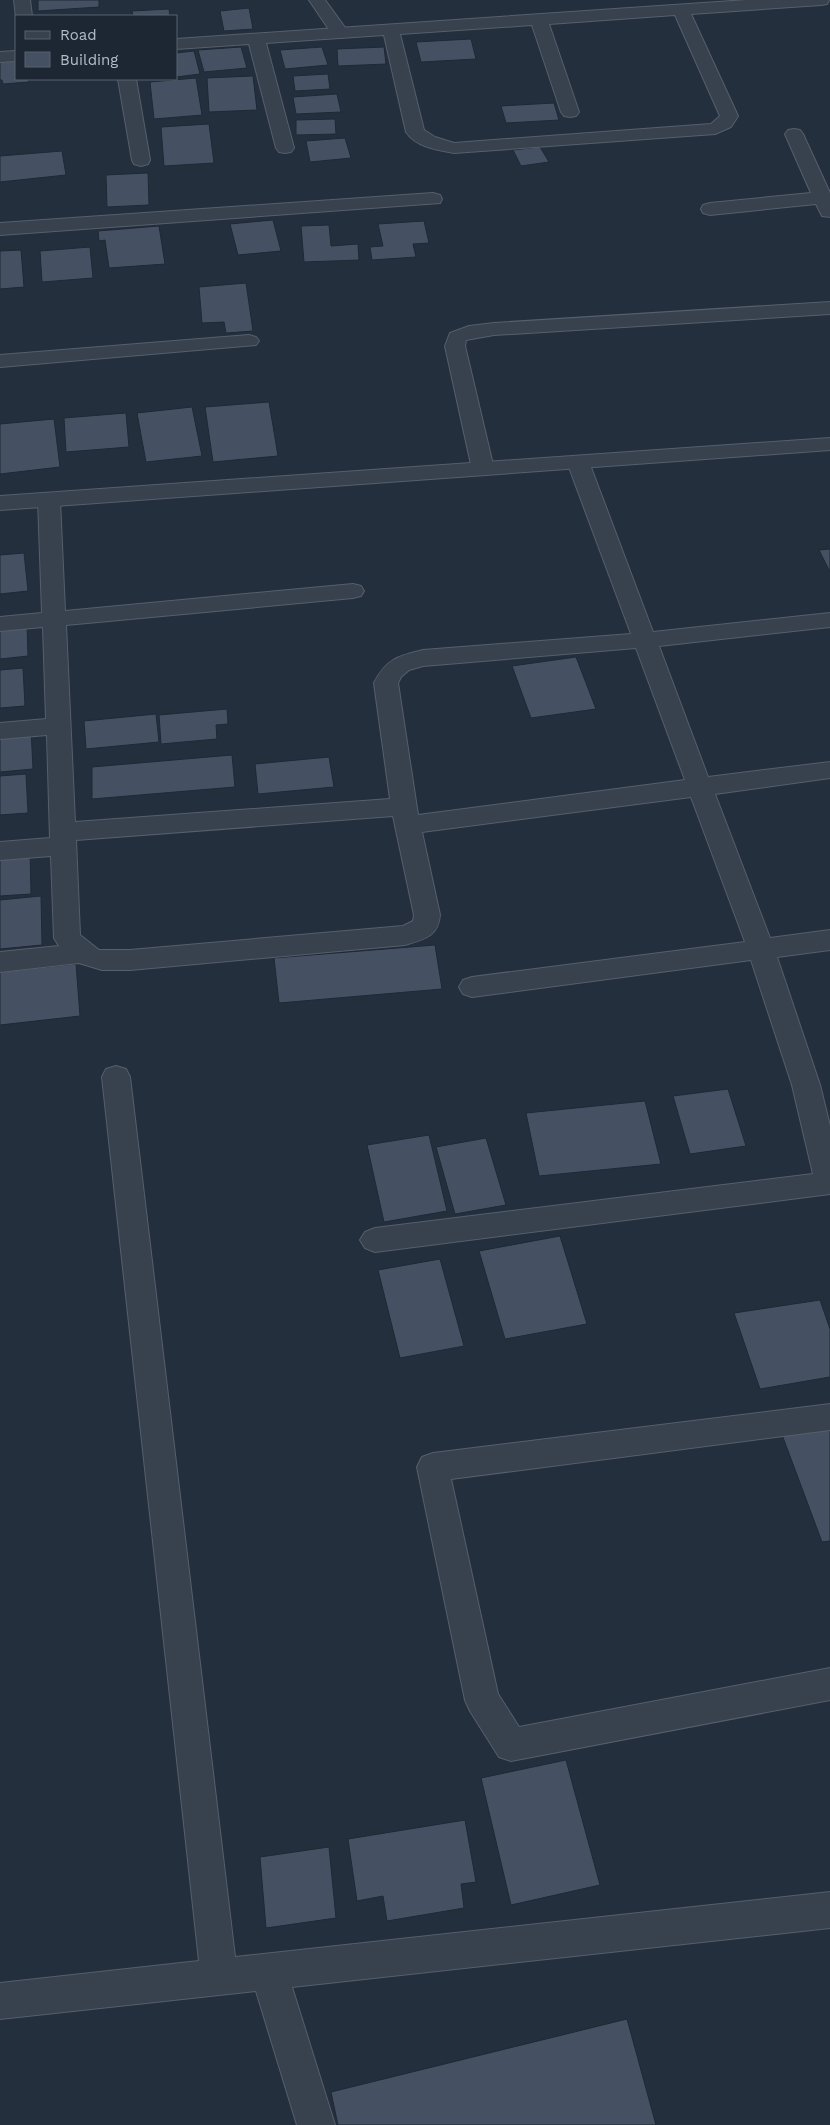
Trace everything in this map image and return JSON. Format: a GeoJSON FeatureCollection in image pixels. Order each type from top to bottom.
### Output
{"type":"FeatureCollection","features":[{"type":"Feature","properties":{"kind":"street"},"geometry":{"type":"LineString","coordinates":[[22,0],[24,15]]}},
{"type":"Feature","properties":{"kind":"street"},"geometry":{"type":"LineString","coordinates":[[317,0],[340,33]]}},
{"type":"Feature","properties":{"kind":"street"},"geometry":{"type":"LineString","coordinates":[[333,0],[340,33]]}},
{"type":"Feature","properties":{"kind":"street"},"geometry":{"type":"LineString","coordinates":[[178,44],[822,0]]}},
{"type":"Feature","properties":{"kind":"street"},"geometry":{"type":"LineString","coordinates":[[391,30],[415,132],[424,140],[436,145],[454,148],[715,129],[725,123],[729,116],[681,10]]}},
{"type":"Feature","properties":{"kind":"street"},"geometry":{"type":"LineString","coordinates":[[539,19],[570,112]]}},
{"type":"Feature","properties":{"kind":"street"},"geometry":{"type":"LineString","coordinates":[[256,39],[285,148]]}},
{"type":"Feature","properties":{"kind":"street"},"geometry":{"type":"LineString","coordinates":[[0,57],[15,56]]}},
{"type":"Feature","properties":{"kind":"street"},"geometry":{"type":"LineString","coordinates":[[127,80],[141,160]]}},
{"type":"Feature","properties":{"kind":"street"},"geometry":{"type":"LineString","coordinates":[[710,209],[827,206],[794,134]]}},
{"type":"Feature","properties":{"kind":"street"},"geometry":{"type":"LineString","coordinates":[[0,228],[433,199]]}},
{"type":"Feature","properties":{"kind":"street"},"geometry":{"type":"LineString","coordinates":[[483,469],[455,346],[457,337],[463,334],[494,329],[830,308]]}},
{"type":"Feature","properties":{"kind":"street"},"geometry":{"type":"LineString","coordinates":[[0,361],[250,341]]}},
{"type":"Feature","properties":{"kind":"street"},"geometry":{"type":"LineString","coordinates":[[0,503],[830,444]]}},
{"type":"Feature","properties":{"kind":"street"},"geometry":{"type":"LineString","coordinates":[[375,1240],[830,1183],[826,1150],[761,950],[578,462]]}},
{"type":"Feature","properties":{"kind":"street"},"geometry":{"type":"LineString","coordinates":[[49,500],[67,938],[80,953]]}},
{"type":"Feature","properties":{"kind":"street"},"geometry":{"type":"LineString","coordinates":[[0,624],[353,591]]}},
{"type":"Feature","properties":{"kind":"street"},"geometry":{"type":"LineString","coordinates":[[0,962],[80,953],[102,961],[130,960],[405,935],[418,930],[426,925],[427,915],[406,816],[386,683],[391,671],[408,661],[423,658],[645,640],[830,620]]}},
{"type":"Feature","properties":{"kind":"street"},"geometry":{"type":"LineString","coordinates":[[0,731],[59,726]]}},
{"type":"Feature","properties":{"kind":"street"},"geometry":{"type":"LineString","coordinates":[[0,851],[64,839],[406,816],[700,787],[830,770]]}},
{"type":"Feature","properties":{"kind":"street"},"geometry":{"type":"LineString","coordinates":[[472,987],[830,940]]}},
{"type":"Feature","properties":{"kind":"street"},"geometry":{"type":"LineString","coordinates":[[116,1077],[219,1978]]}},
{"type":"Feature","properties":{"kind":"street"},"geometry":{"type":"LineString","coordinates":[[830,1417],[433,1467],[482,1700],[511,1745],[830,1684]]}},
{"type":"Feature","properties":{"kind":"street"},"geometry":{"type":"LineString","coordinates":[[0,2001],[830,1910]]}},
{"type":"Feature","properties":{"kind":"street"},"geometry":{"type":"LineString","coordinates":[[259,1974],[270,1976],[316,2125]]}},
{"type":"Feature","properties":{"kind":"building"},"geometry":{"type":"Polygon","coordinates":[[[38,0],[99,0],[99,7],[38,11],[38,0]]]}},
{"type":"Feature","properties":{"kind":"building"},"geometry":{"type":"Polygon","coordinates":[[[249,8],[253,29],[224,31],[220,11],[249,8]]]}},
{"type":"Feature","properties":{"kind":"building"},"geometry":{"type":"Polygon","coordinates":[[[169,9],[170,15],[133,15],[132,11],[169,9]]]}},
{"type":"Feature","properties":{"kind":"building"},"geometry":{"type":"Polygon","coordinates":[[[471,39],[476,59],[421,62],[416,42],[471,39]]]}},
{"type":"Feature","properties":{"kind":"building"},"geometry":{"type":"Polygon","coordinates":[[[241,47],[247,68],[204,72],[198,50],[241,47]]]}},
{"type":"Feature","properties":{"kind":"building"},"geometry":{"type":"Polygon","coordinates":[[[322,47],[328,65],[285,69],[280,50],[322,47]]]}},
{"type":"Feature","properties":{"kind":"building"},"geometry":{"type":"Polygon","coordinates":[[[384,47],[386,64],[338,66],[337,49],[384,47]]]}},
{"type":"Feature","properties":{"kind":"building"},"geometry":{"type":"Polygon","coordinates":[[[194,51],[200,74],[178,77],[178,53],[194,51]]]}},
{"type":"Feature","properties":{"kind":"building"},"geometry":{"type":"Polygon","coordinates":[[[15,60],[15,80],[28,80],[29,82],[3,84],[2,80],[0,80],[0,62],[15,60]]]}},
{"type":"Feature","properties":{"kind":"building"},"geometry":{"type":"Polygon","coordinates":[[[328,74],[330,89],[295,91],[293,76],[328,74]]]}},
{"type":"Feature","properties":{"kind":"building"},"geometry":{"type":"Polygon","coordinates":[[[253,76],[257,110],[209,112],[207,78],[253,76]]]}},
{"type":"Feature","properties":{"kind":"building"},"geometry":{"type":"Polygon","coordinates":[[[196,78],[202,115],[154,119],[150,82],[196,78]]]}},
{"type":"Feature","properties":{"kind":"building"},"geometry":{"type":"Polygon","coordinates":[[[337,94],[341,112],[296,114],[293,97],[337,94]]]}},
{"type":"Feature","properties":{"kind":"building"},"geometry":{"type":"Polygon","coordinates":[[[554,103],[559,120],[506,123],[501,106],[554,103]]]}},
{"type":"Feature","properties":{"kind":"building"},"geometry":{"type":"Polygon","coordinates":[[[335,119],[336,134],[296,135],[296,120],[335,119]]]}},
{"type":"Feature","properties":{"kind":"building"},"geometry":{"type":"Polygon","coordinates":[[[209,124],[214,163],[164,166],[161,127],[209,124]]]}},
{"type":"Feature","properties":{"kind":"building"},"geometry":{"type":"Polygon","coordinates":[[[345,138],[351,158],[310,162],[306,141],[345,138]]]}},
{"type":"Feature","properties":{"kind":"building"},"geometry":{"type":"Polygon","coordinates":[[[540,147],[549,162],[521,166],[513,150],[540,147]]]}},
{"type":"Feature","properties":{"kind":"building"},"geometry":{"type":"Polygon","coordinates":[[[62,151],[66,175],[0,182],[0,156],[62,151]]]}},
{"type":"Feature","properties":{"kind":"building"},"geometry":{"type":"Polygon","coordinates":[[[148,173],[149,205],[107,207],[106,175],[148,173]]]}},
{"type":"Feature","properties":{"kind":"building"},"geometry":{"type":"Polygon","coordinates":[[[273,220],[281,251],[238,255],[230,224],[273,220]]]}},
{"type":"Feature","properties":{"kind":"building"},"geometry":{"type":"Polygon","coordinates":[[[424,221],[429,243],[413,244],[416,257],[372,260],[370,247],[383,246],[378,224],[424,221]]]}},
{"type":"Feature","properties":{"kind":"building"},"geometry":{"type":"Polygon","coordinates":[[[329,225],[331,246],[358,244],[359,260],[304,262],[301,226],[329,225]]]}},
{"type":"Feature","properties":{"kind":"building"},"geometry":{"type":"Polygon","coordinates":[[[159,226],[165,264],[109,268],[105,240],[99,241],[98,231],[159,226]]]}},
{"type":"Feature","properties":{"kind":"building"},"geometry":{"type":"Polygon","coordinates":[[[90,247],[93,278],[42,282],[40,251],[90,247]]]}},
{"type":"Feature","properties":{"kind":"building"},"geometry":{"type":"Polygon","coordinates":[[[21,250],[24,287],[0,289],[0,251],[21,250]]]}},
{"type":"Feature","properties":{"kind":"building"},"geometry":{"type":"Polygon","coordinates":[[[246,283],[253,331],[226,333],[224,322],[202,323],[199,287],[246,283]]]}},
{"type":"Feature","properties":{"kind":"building"},"geometry":{"type":"Polygon","coordinates":[[[269,402],[278,456],[213,462],[205,407],[269,402]]]}},
{"type":"Feature","properties":{"kind":"building"},"geometry":{"type":"Polygon","coordinates":[[[192,407],[202,456],[146,462],[137,413],[192,407]]]}},
{"type":"Feature","properties":{"kind":"building"},"geometry":{"type":"Polygon","coordinates":[[[126,413],[129,447],[66,452],[64,418],[126,413]]]}},
{"type":"Feature","properties":{"kind":"building"},"geometry":{"type":"Polygon","coordinates":[[[54,419],[60,467],[0,474],[0,424],[54,419]]]}},
{"type":"Feature","properties":{"kind":"building"},"geometry":{"type":"Polygon","coordinates":[[[830,549],[830,572],[819,550],[830,549]]]}},
{"type":"Feature","properties":{"kind":"building"},"geometry":{"type":"Polygon","coordinates":[[[24,553],[28,591],[0,594],[0,555],[24,553]]]}},
{"type":"Feature","properties":{"kind":"building"},"geometry":{"type":"Polygon","coordinates":[[[27,625],[28,656],[0,659],[0,627],[27,625]]]}},
{"type":"Feature","properties":{"kind":"building"},"geometry":{"type":"Polygon","coordinates":[[[576,657],[596,709],[531,718],[512,666],[576,657]]]}},
{"type":"Feature","properties":{"kind":"building"},"geometry":{"type":"Polygon","coordinates":[[[23,668],[25,706],[0,708],[0,670],[23,668]]]}},
{"type":"Feature","properties":{"kind":"building"},"geometry":{"type":"Polygon","coordinates":[[[227,709],[228,724],[216,725],[217,739],[161,744],[159,715],[227,709]]]}},
{"type":"Feature","properties":{"kind":"building"},"geometry":{"type":"Polygon","coordinates":[[[156,714],[159,742],[86,749],[84,721],[156,714]]]}},
{"type":"Feature","properties":{"kind":"building"},"geometry":{"type":"Polygon","coordinates":[[[31,729],[33,769],[0,772],[0,732],[31,729]]]}},
{"type":"Feature","properties":{"kind":"building"},"geometry":{"type":"Polygon","coordinates":[[[232,755],[235,787],[92,799],[92,767],[232,755]]]}},
{"type":"Feature","properties":{"kind":"building"},"geometry":{"type":"Polygon","coordinates":[[[329,757],[334,787],[258,794],[255,764],[329,757]]]}},
{"type":"Feature","properties":{"kind":"building"},"geometry":{"type":"Polygon","coordinates":[[[26,774],[28,813],[0,815],[0,776],[26,774]]]}},
{"type":"Feature","properties":{"kind":"building"},"geometry":{"type":"Polygon","coordinates":[[[30,851],[31,894],[0,896],[0,853],[30,851]]]}},
{"type":"Feature","properties":{"kind":"building"},"geometry":{"type":"Polygon","coordinates":[[[41,896],[42,945],[0,949],[0,900],[41,896]]]}},
{"type":"Feature","properties":{"kind":"building"},"geometry":{"type":"Polygon","coordinates":[[[435,945],[442,989],[279,1003],[274,958],[435,945]]]}},
{"type":"Feature","properties":{"kind":"building"},"geometry":{"type":"Polygon","coordinates":[[[76,964],[80,1016],[0,1025],[0,972],[76,964]]]}},
{"type":"Feature","properties":{"kind":"building"},"geometry":{"type":"Polygon","coordinates":[[[728,1089],[746,1146],[690,1154],[673,1096],[728,1089]]]}},
{"type":"Feature","properties":{"kind":"building"},"geometry":{"type":"Polygon","coordinates":[[[645,1101],[661,1164],[539,1176],[526,1113],[645,1101]]]}},
{"type":"Feature","properties":{"kind":"building"},"geometry":{"type":"Polygon","coordinates":[[[429,1135],[447,1211],[384,1222],[367,1145],[429,1135]]]}},
{"type":"Feature","properties":{"kind":"building"},"geometry":{"type":"Polygon","coordinates":[[[486,1138],[506,1205],[455,1214],[436,1147],[486,1138]]]}},
{"type":"Feature","properties":{"kind":"building"},"geometry":{"type":"Polygon","coordinates":[[[560,1236],[587,1324],[505,1339],[479,1251],[560,1236]]]}},
{"type":"Feature","properties":{"kind":"building"},"geometry":{"type":"Polygon","coordinates":[[[440,1259],[464,1346],[400,1358],[378,1270],[440,1259]]]}},
{"type":"Feature","properties":{"kind":"building"},"geometry":{"type":"Polygon","coordinates":[[[820,1300],[830,1329],[830,1377],[760,1389],[734,1313],[820,1300]]]}},
{"type":"Feature","properties":{"kind":"building"},"geometry":{"type":"Polygon","coordinates":[[[830,1422],[830,1541],[822,1542],[781,1432],[830,1422]]]}},
{"type":"Feature","properties":{"kind":"building"},"geometry":{"type":"Polygon","coordinates":[[[566,1760],[600,1885],[511,1905],[481,1778],[566,1760]]]}},
{"type":"Feature","properties":{"kind":"building"},"geometry":{"type":"Polygon","coordinates":[[[465,1820],[476,1882],[461,1884],[464,1908],[387,1921],[383,1896],[357,1901],[348,1839],[465,1820]]]}},
{"type":"Feature","properties":{"kind":"building"},"geometry":{"type":"Polygon","coordinates":[[[329,1847],[336,1918],[266,1928],[260,1857],[329,1847]]]}},
{"type":"Feature","properties":{"kind":"building"},"geometry":{"type":"Polygon","coordinates":[[[627,2019],[656,2125],[338,2125],[331,2092],[627,2019]]]}}]}
